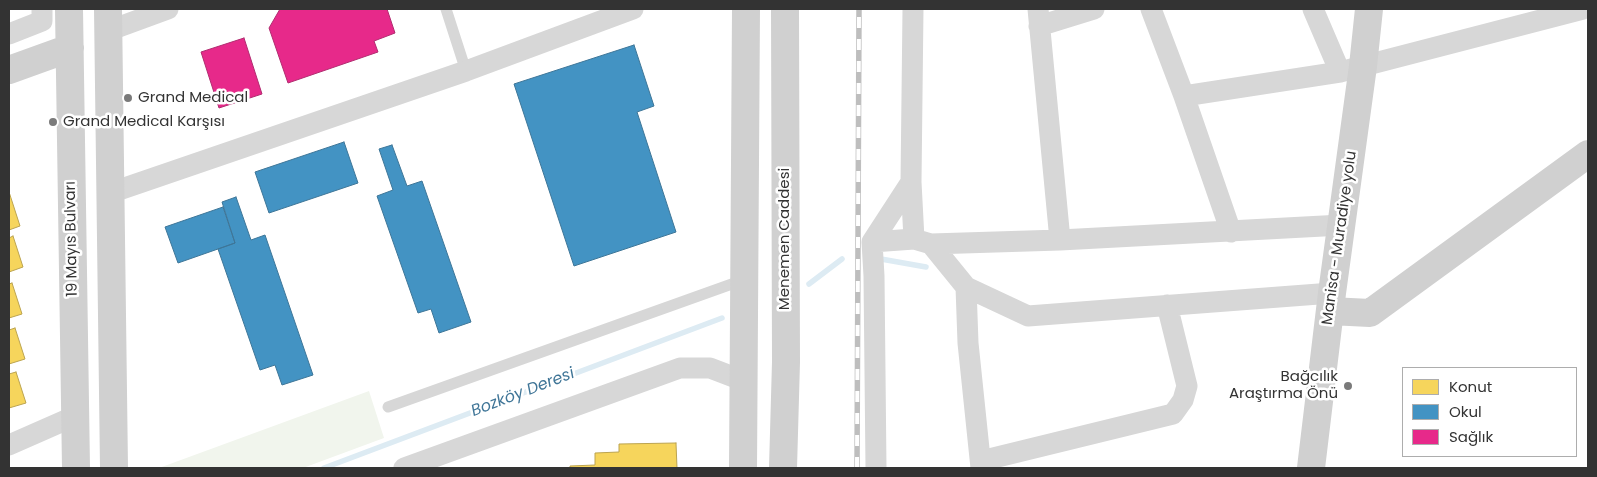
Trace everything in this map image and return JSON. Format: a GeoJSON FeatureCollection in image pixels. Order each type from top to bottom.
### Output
{"type":"FeatureCollection","features":[{"type":"Feature","properties":{"kind":"main road","name":"19 Mayıs Bulvarı"},"geometry":{"type":"LineString","coordinates":[[69,9],[76,468]]}},
{"type":"Feature","properties":{"kind":"main road"},"geometry":{"type":"LineString","coordinates":[[743,468],[746,9]]}},
{"type":"Feature","properties":{"kind":"main road","name":"Menemen Caddesi"},"geometry":{"type":"LineString","coordinates":[[783,468],[786,362],[785,9]]}},
{"type":"Feature","properties":{"kind":"main road","name":"Manisa - Muradiye yolu"},"geometry":{"type":"LineString","coordinates":[[1312,468],[1342,225],[1352,69],[1369,9]]}},
{"type":"Feature","properties":{"kind":"main road"},"geometry":{"type":"LineString","coordinates":[[108,20],[114,468]]}},
{"type":"Feature","properties":{"kind":"main road"},"geometry":{"type":"LineString","coordinates":[[9,70],[70,48]]}},
{"type":"Feature","properties":{"kind":"main road"},"geometry":{"type":"LineString","coordinates":[[1331,302],[1370,313],[1588,154]]}},
{"type":"Feature","properties":{"kind":"street"},"geometry":{"type":"LineString","coordinates":[[9,34],[42,21],[42,9]]}},
{"type":"Feature","properties":{"kind":"street"},"geometry":{"type":"LineString","coordinates":[[108,20],[168,9]]}},
{"type":"Feature","properties":{"kind":"street"},"geometry":{"type":"LineString","coordinates":[[110,193],[466,71],[633,9]]}},
{"type":"Feature","properties":{"kind":"street"},"geometry":{"type":"LineString","coordinates":[[913,9],[911,182],[922,241],[966,287],[1028,316],[1167,306],[1331,302]]}},
{"type":"Feature","properties":{"kind":"street"},"geometry":{"type":"LineString","coordinates":[[1060,240],[1038,18],[1094,9]]}},
{"type":"Feature","properties":{"kind":"street"},"geometry":{"type":"LineString","coordinates":[[1151,9],[1184,96],[1231,232]]}},
{"type":"Feature","properties":{"kind":"street"},"geometry":{"type":"LineString","coordinates":[[1313,9],[1352,69]]}},
{"type":"Feature","properties":{"kind":"street"},"geometry":{"type":"LineString","coordinates":[[1184,96],[1352,69],[1583,9]]}},
{"type":"Feature","properties":{"kind":"street"},"geometry":{"type":"LineString","coordinates":[[876,468],[872,242],[911,182]]}},
{"type":"Feature","properties":{"kind":"street"},"geometry":{"type":"LineString","coordinates":[[872,242],[1060,240],[1342,225]]}},
{"type":"Feature","properties":{"kind":"street"},"geometry":{"type":"LineString","coordinates":[[966,287],[968,343],[981,465],[1173,414],[1183,400],[1187,386],[1167,306]]}},
{"type":"Feature","properties":{"kind":"street"},"geometry":{"type":"LineString","coordinates":[[404,468],[680,368],[710,368],[744,381]]}},
{"type":"Feature","properties":{"kind":"street"},"geometry":{"type":"LineString","coordinates":[[9,445],[75,416]]}},
{"type":"Feature","properties":{"kind":"lane"},"geometry":{"type":"LineString","coordinates":[[446,9],[466,71]]}},
{"type":"Feature","properties":{"kind":"lane"},"geometry":{"type":"LineString","coordinates":[[388,407],[745,280]]}},
{"type":"Feature","properties":{"kind":"shaded area"},"geometry":{"type":"Polygon","coordinates":[[[369,391],[384,438],[303,468],[159,468],[369,391]]]}},
{"type":"Feature","properties":{"kind":"building: Konut"},"geometry":{"type":"Polygon","coordinates":[[[9,196],[20,226],[9,230],[9,196]]]}},
{"type":"Feature","properties":{"kind":"building: Konut"},"geometry":{"type":"Polygon","coordinates":[[[13,236],[23,267],[9,272],[9,238],[13,236]]]}},
{"type":"Feature","properties":{"kind":"building: Konut"},"geometry":{"type":"Polygon","coordinates":[[[12,283],[22,314],[9,318],[9,284],[12,283]]]}},
{"type":"Feature","properties":{"kind":"building: Konut"},"geometry":{"type":"Polygon","coordinates":[[[15,328],[25,359],[9,364],[9,330],[15,328]]]}},
{"type":"Feature","properties":{"kind":"building: Konut"},"geometry":{"type":"Polygon","coordinates":[[[16,372],[26,403],[9,408],[9,374],[16,372]]]}},
{"type":"Feature","properties":{"kind":"building: Konut"},"geometry":{"type":"Polygon","coordinates":[[[676,443],[677,468],[570,468],[570,466],[595,465],[595,453],[619,452],[619,444],[676,443]]]}},
{"type":"Feature","properties":{"kind":"building: Okul"},"geometry":{"type":"Polygon","coordinates":[[[634,45],[654,106],[637,112],[676,232],[574,266],[514,84],[634,45]]]}},
{"type":"Feature","properties":{"kind":"building: Okul"},"geometry":{"type":"Polygon","coordinates":[[[344,142],[358,183],[269,213],[255,172],[344,142]]]}},
{"type":"Feature","properties":{"kind":"building: Okul"},"geometry":{"type":"Polygon","coordinates":[[[392,145],[407,186],[422,181],[471,322],[439,333],[431,309],[418,313],[377,196],[393,190],[379,149],[392,145]]]}},
{"type":"Feature","properties":{"kind":"building: Okul"},"geometry":{"type":"Polygon","coordinates":[[[236,197],[251,240],[265,235],[313,375],[282,385],[275,365],[260,370],[218,249],[235,243],[222,202],[236,197]]]}},
{"type":"Feature","properties":{"kind":"building: Okul"},"geometry":{"type":"Polygon","coordinates":[[[223,207],[235,243],[178,263],[165,227],[223,207]]]}},
{"type":"Feature","properties":{"kind":"building: Sağlık"},"geometry":{"type":"Polygon","coordinates":[[[280,9],[387,9],[395,33],[374,41],[378,52],[288,83],[269,28],[280,9]]]}},
{"type":"Feature","properties":{"kind":"building: Sağlık"},"geometry":{"type":"Polygon","coordinates":[[[244,38],[262,94],[219,108],[201,52],[244,38]]]}},
{"type":"Feature","properties":{"kind":"waterway","name":"Bozköy Deresi"},"geometry":{"type":"LineString","coordinates":[[809,284],[842,259]]}},
{"type":"Feature","properties":{"kind":"waterway","name":"Bozköy Deresi"},"geometry":{"type":"LineString","coordinates":[[881,259],[926,267]]}},
{"type":"Feature","properties":{"kind":"waterway","name":"Bozköy Deresi"},"geometry":{"type":"LineString","coordinates":[[324,468],[722,318]]}},
{"type":"Feature","properties":{"kind":"railway"},"geometry":{"type":"LineString","coordinates":[[857,468],[859,9]]}},
{"type":"Feature","properties":{"kind":"place","name":"Grand Medical"},"geometry":{"type":"Point","coordinates":[128,98]}},
{"type":"Feature","properties":{"kind":"place","name":"Grand Medical Karşısı"},"geometry":{"type":"Point","coordinates":[53,122]}},
{"type":"Feature","properties":{"kind":"place","name":"Bağcılık Araştırma Önü"},"geometry":{"type":"Point","coordinates":[1348,386]}}]}
